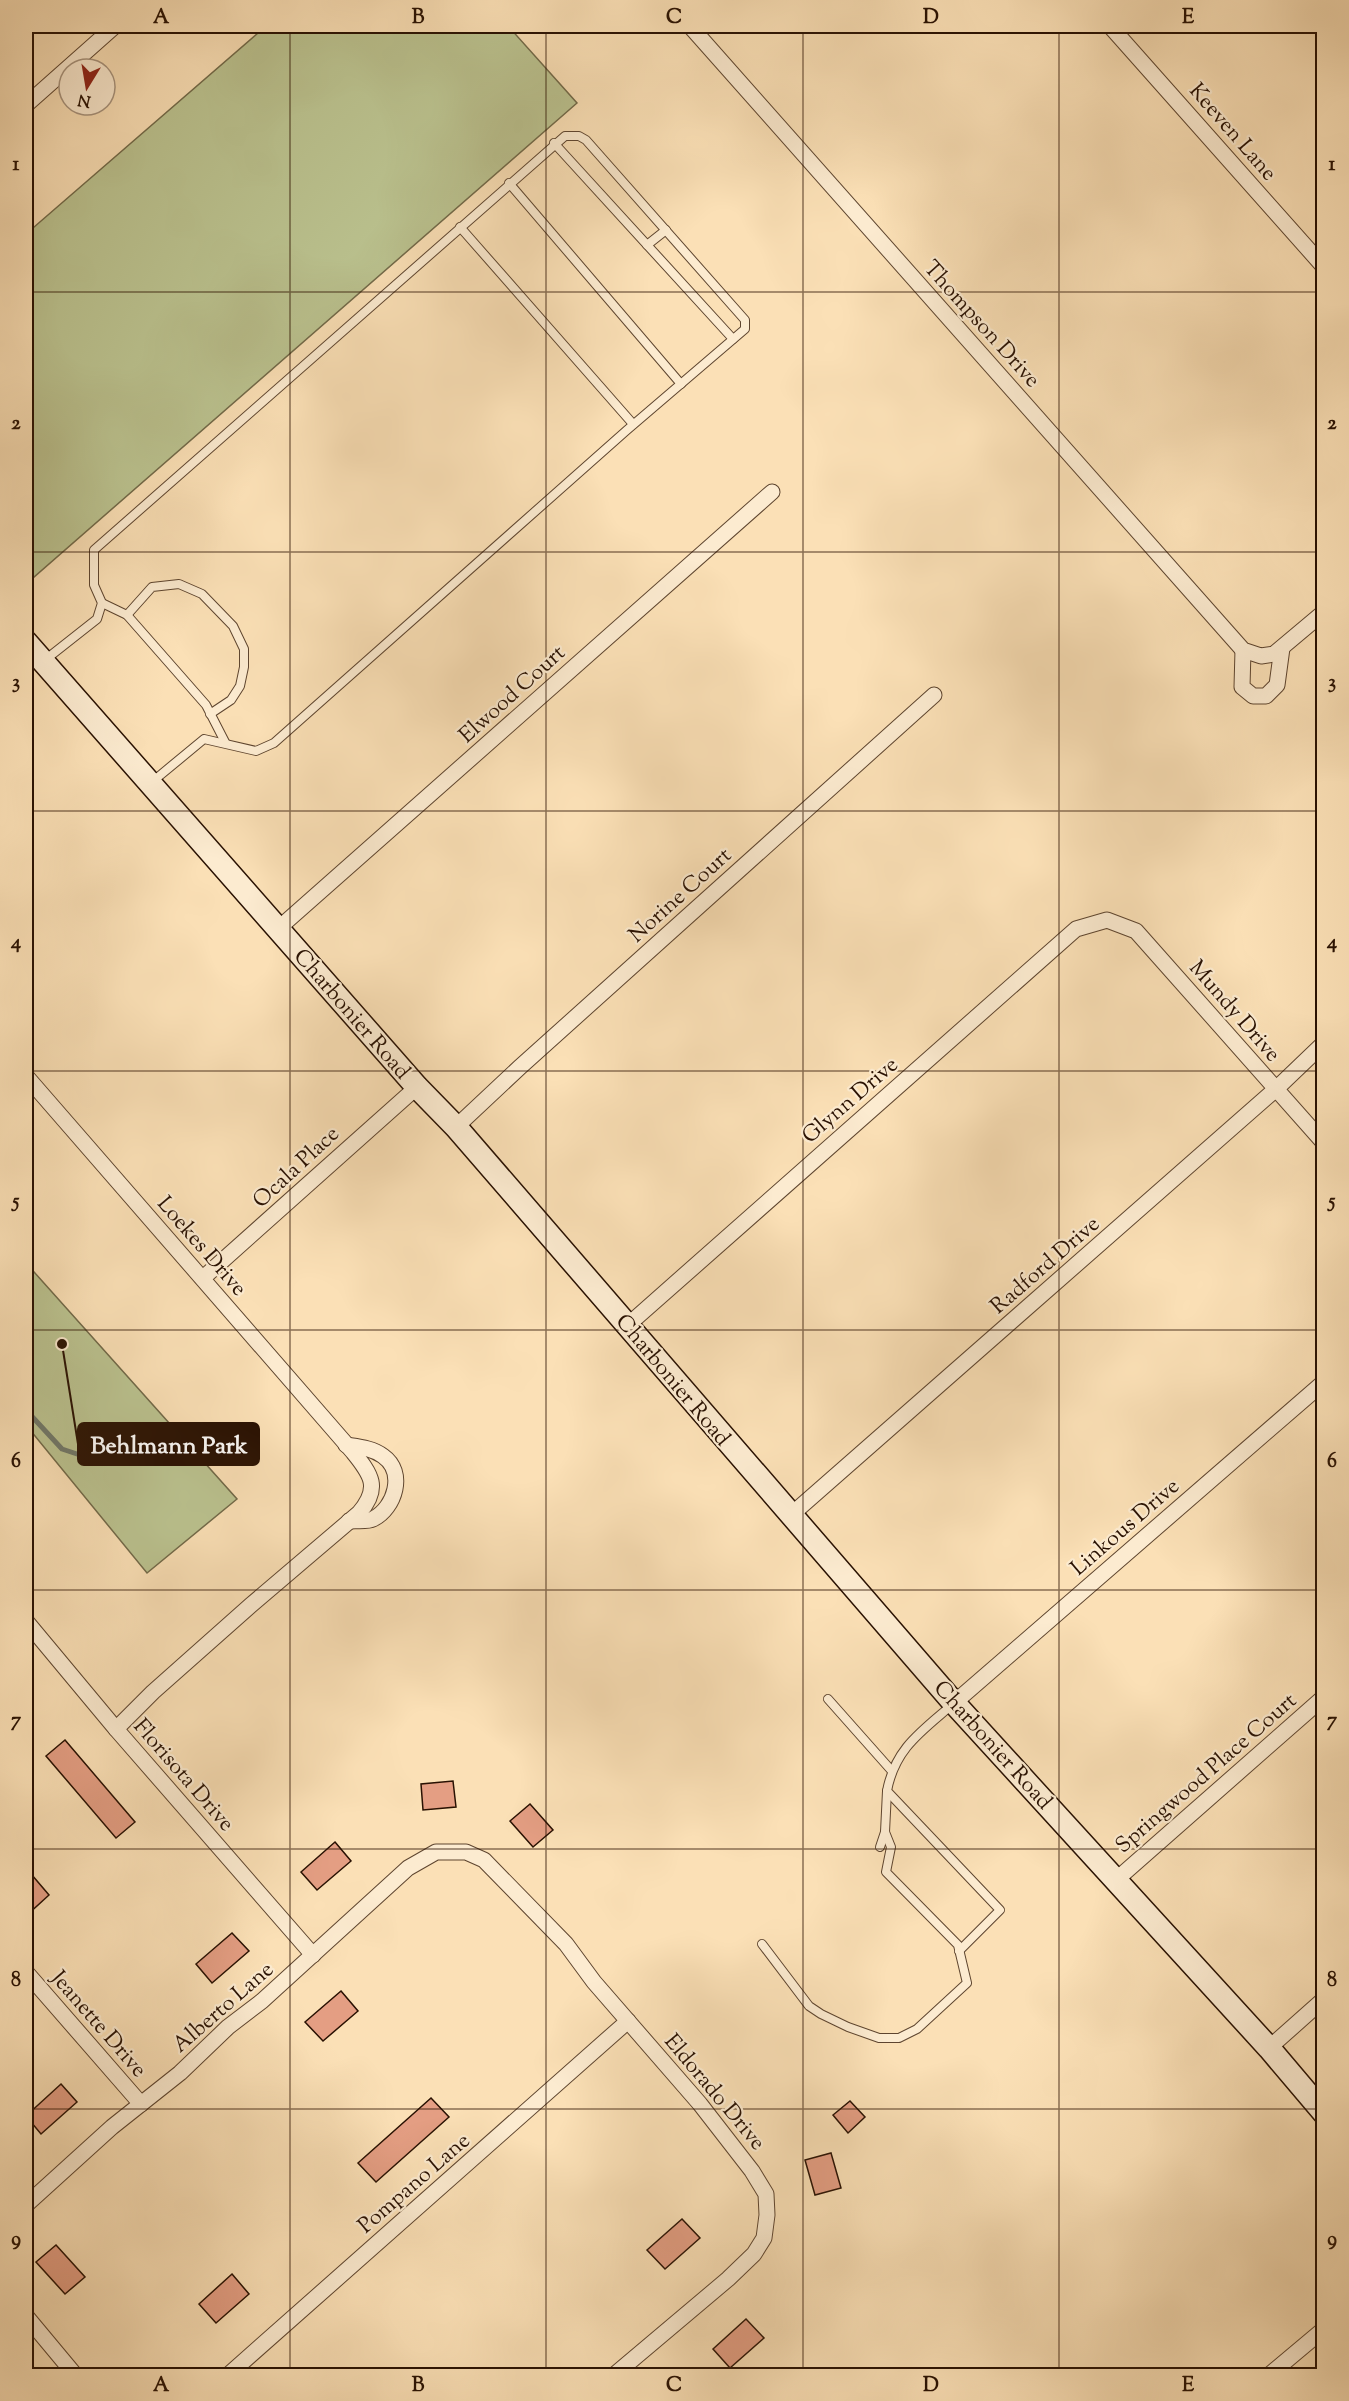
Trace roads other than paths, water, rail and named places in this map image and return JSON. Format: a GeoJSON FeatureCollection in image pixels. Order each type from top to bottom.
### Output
{"type":"FeatureCollection","features":[{"type":"Feature","properties":{"kind":"main road","name":"Charbonier Road"},"geometry":{"type":"LineString","coordinates":[[26,642],[417,1087],[456,1127],[954,1703],[1269,2048],[1323,2113]]}},
{"type":"Feature","properties":{"kind":"street"},"geometry":{"type":"LineString","coordinates":[[26,105],[115,26]]}},
{"type":"Feature","properties":{"kind":"street","name":"Thompson Drive"},"geometry":{"type":"LineString","coordinates":[[690,26],[1243,650]]}},
{"type":"Feature","properties":{"kind":"street","name":"Keeven Lane"},"geometry":{"type":"LineString","coordinates":[[1110,26],[1323,267]]}},
{"type":"Feature","properties":{"kind":"street","name":"Elwood Court"},"geometry":{"type":"LineString","coordinates":[[279,928],[772,492]]}},
{"type":"Feature","properties":{"kind":"street"},"geometry":{"type":"LineString","coordinates":[[1282,648],[1277,685],[1266,696],[1253,696],[1242,687],[1243,650],[1261,656],[1274,654],[1323,612]]}},
{"type":"Feature","properties":{"kind":"street","name":"Norine Court"},"geometry":{"type":"LineString","coordinates":[[456,1127],[934,695]]}},
{"type":"Feature","properties":{"kind":"street","name":"Mundy Drive"},"geometry":{"type":"LineString","coordinates":[[1107,920],[1136,931],[1323,1143]]}},
{"type":"Feature","properties":{"kind":"street","name":"Glynn Drive"},"geometry":{"type":"LineString","coordinates":[[628,1324],[1076,929],[1107,920]]}},
{"type":"Feature","properties":{"kind":"street","name":"Radford Drive"},"geometry":{"type":"LineString","coordinates":[[791,1515],[1276,1089],[1323,1043]]}},
{"type":"Feature","properties":{"kind":"street","name":"Loekes Drive"},"geometry":{"type":"LineString","coordinates":[[26,1076],[346,1445],[366,1469],[372,1482],[372,1494],[367,1504],[350,1521],[212,1640],[116,1729]]}},
{"type":"Feature","properties":{"kind":"street","name":"Ocala Place"},"geometry":{"type":"LineString","coordinates":[[203,1278],[417,1087]]}},
{"type":"Feature","properties":{"kind":"street","name":"Linkous Drive"},"geometry":{"type":"LineString","coordinates":[[954,1703],[1323,1382]]}},
{"type":"Feature","properties":{"kind":"street","name":"Loekes Drive"},"geometry":{"type":"LineString","coordinates":[[346,1445],[370,1449],[385,1456],[394,1474],[396,1489],[390,1506],[372,1520],[350,1521]]}},
{"type":"Feature","properties":{"kind":"street","name":"Florisota Drive"},"geometry":{"type":"LineString","coordinates":[[26,1621],[116,1729],[313,1955]]}},
{"type":"Feature","properties":{"kind":"street","name":"Springwood Place Court"},"geometry":{"type":"LineString","coordinates":[[1116,1880],[1323,1697]]}},
{"type":"Feature","properties":{"kind":"street","name":"Alberto Lane"},"geometry":{"type":"LineString","coordinates":[[26,2205],[141,2104],[180,2073],[228,2027],[262,2001],[408,1869],[435,1852],[451,1851]]}},
{"type":"Feature","properties":{"kind":"street","name":"Eldorado Drive"},"geometry":{"type":"LineString","coordinates":[[451,1851],[466,1852],[484,1860],[566,1944],[594,1982],[700,2104],[753,2171],[766,2194],[767,2215],[764,2238],[754,2254],[728,2279],[613,2376]]}},
{"type":"Feature","properties":{"kind":"street","name":"Jeanette Drive"},"geometry":{"type":"LineString","coordinates":[[26,1972],[141,2104]]}},
{"type":"Feature","properties":{"kind":"street"},"geometry":{"type":"LineString","coordinates":[[1269,2048],[1323,1999]]}},
{"type":"Feature","properties":{"kind":"street","name":"Pompano Lane"},"geometry":{"type":"LineString","coordinates":[[227,2376],[628,2022]]}},
{"type":"Feature","properties":{"kind":"street"},"geometry":{"type":"LineString","coordinates":[[26,2316],[76,2376]]}},
{"type":"Feature","properties":{"kind":"street"},"geometry":{"type":"LineString","coordinates":[[1268,2376],[1323,2329]]}},
{"type":"Feature","properties":{"kind":"lane"},"geometry":{"type":"LineString","coordinates":[[151,783],[204,739],[256,751],[274,743],[633,424],[745,329],[745,320],[586,140],[579,136],[565,136],[554,143],[94,550],[94,585],[102,603],[127,615],[206,705],[225,742]]}},
{"type":"Feature","properties":{"kind":"lane"},"geometry":{"type":"LineString","coordinates":[[554,143],[733,339]]}},
{"type":"Feature","properties":{"kind":"lane"},"geometry":{"type":"LineString","coordinates":[[509,183],[681,384]]}},
{"type":"Feature","properties":{"kind":"lane"},"geometry":{"type":"LineString","coordinates":[[460,226],[633,424]]}},
{"type":"Feature","properties":{"kind":"lane"},"geometry":{"type":"LineString","coordinates":[[647,245],[666,230]]}},
{"type":"Feature","properties":{"kind":"lane"},"geometry":{"type":"LineString","coordinates":[[127,615],[152,587],[178,584],[202,594],[233,626],[244,649],[244,668],[240,686],[231,700],[210,714]]}},
{"type":"Feature","properties":{"kind":"lane"},"geometry":{"type":"LineString","coordinates":[[42,662],[97,619],[102,603]]}},
{"type":"Feature","properties":{"kind":"lane"},"geometry":{"type":"LineString","coordinates":[[828,1699],[891,1770]]}},
{"type":"Feature","properties":{"kind":"lane"},"geometry":{"type":"LineString","coordinates":[[880,1846],[885,1832],[886,1791],[891,1770],[910,1741],[954,1703]]}},
{"type":"Feature","properties":{"kind":"lane"},"geometry":{"type":"LineString","coordinates":[[886,1791],[1000,1910],[959,1952]]}},
{"type":"Feature","properties":{"kind":"lane"},"geometry":{"type":"LineString","coordinates":[[885,1832],[891,1847],[885,1872]]}},
{"type":"Feature","properties":{"kind":"lane"},"geometry":{"type":"LineString","coordinates":[[762,1944],[810,2006],[821,2014],[879,2038],[899,2038],[917,2029],[967,1983],[958,1946],[885,1872],[879,1863]]}},
{"type":"Feature","properties":{"kind":"waterway"},"geometry":{"type":"LineString","coordinates":[[26,1410],[62,1449],[77,1454]]}},
{"type":"Feature","properties":{"kind":"place","name":"Behlmann Park"},"geometry":{"type":"Point","coordinates":[62,1344]}}]}
